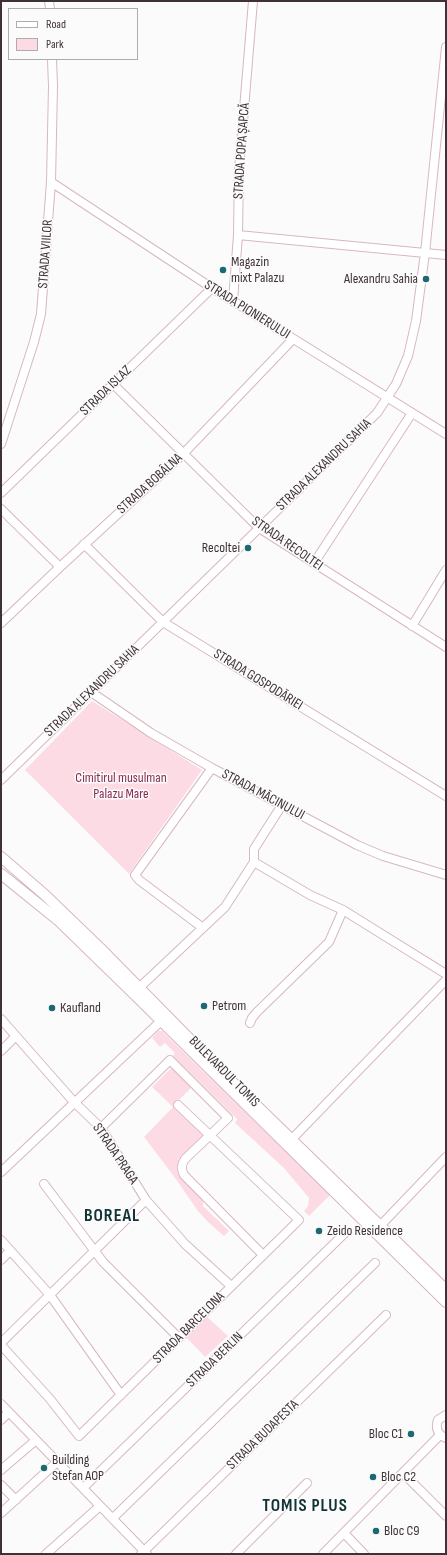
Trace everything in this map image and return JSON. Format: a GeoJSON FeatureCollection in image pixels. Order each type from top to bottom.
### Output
{"type":"FeatureCollection","features":[{"type":"Feature","properties":{"kind":"main road","name":"BULEVARDUL TOMIS"},"geometry":{"type":"LineString","coordinates":[[1,857],[50,900],[140,987],[220,1070],[446,1290]]}},
{"type":"Feature","properties":{"kind":"main road","name":"BULEVARDUL TOMIS"},"geometry":{"type":"LineString","coordinates":[[1,874],[58,920],[446,1302]]}},
{"type":"Feature","properties":{"kind":"street","name":"STRADA POPA ȘAPCĂ"},"geometry":{"type":"LineString","coordinates":[[232,301],[238,235],[239,169],[253,1]]}},
{"type":"Feature","properties":{"kind":"street","name":"STRADA ALEXANDRU SAHIA"},"geometry":{"type":"LineString","coordinates":[[1,780],[377,413],[388,398],[396,384],[408,356],[416,321],[425,253],[446,47]]}},
{"type":"Feature","properties":{"kind":"street","name":"STRADA VIILOR"},"geometry":{"type":"LineString","coordinates":[[1,444],[34,342],[41,314],[51,182],[52,60]]}},
{"type":"Feature","properties":{"kind":"street","name":"STRADA PIONIERULUI"},"geometry":{"type":"LineString","coordinates":[[51,182],[232,301],[446,434]]}},
{"type":"Feature","properties":{"kind":"street"},"geometry":{"type":"LineString","coordinates":[[238,235],[446,255]]}},
{"type":"Feature","properties":{"kind":"street","name":"STRADA ISLAZ"},"geometry":{"type":"LineString","coordinates":[[1,493],[212,288]]}},
{"type":"Feature","properties":{"kind":"street","name":"STRADA BOBÂLNA"},"geometry":{"type":"LineString","coordinates":[[1,623],[84,544],[183,454],[293,339]]}},
{"type":"Feature","properties":{"kind":"street","name":"STRADA RECOLTEI"},"geometry":{"type":"LineString","coordinates":[[113,384],[259,528],[446,647]]}},
{"type":"Feature","properties":{"kind":"street"},"geometry":{"type":"LineString","coordinates":[[314,563],[412,413]]}},
{"type":"Feature","properties":{"kind":"street"},"geometry":{"type":"LineString","coordinates":[[1,509],[60,567]]}},
{"type":"Feature","properties":{"kind":"street","name":"STRADA GOSPODĂRIEI"},"geometry":{"type":"LineString","coordinates":[[84,544],[163,622],[446,796]]}},
{"type":"Feature","properties":{"kind":"street"},"geometry":{"type":"LineString","coordinates":[[412,626],[446,570]]}},
{"type":"Feature","properties":{"kind":"street","name":"STRADA MĂCINULUI"},"geometry":{"type":"LineString","coordinates":[[91,692],[151,733],[212,768],[357,845],[383,856],[446,875]]}},
{"type":"Feature","properties":{"kind":"street"},"geometry":{"type":"LineString","coordinates":[[203,928],[138,880],[135,875],[212,768]]}},
{"type":"Feature","properties":{"kind":"street"},"geometry":{"type":"LineString","coordinates":[[140,987],[225,907],[254,862],[254,849],[282,805]]}},
{"type":"Feature","properties":{"kind":"street"},"geometry":{"type":"LineString","coordinates":[[254,862],[310,895],[342,910],[446,974]]}},
{"type":"Feature","properties":{"kind":"street"},"geometry":{"type":"LineString","coordinates":[[250,1022],[257,1012],[329,942],[342,910]]}},
{"type":"Feature","properties":{"kind":"street"},"geometry":{"type":"LineString","coordinates":[[292,1140],[446,980]]}},
{"type":"Feature","properties":{"kind":"street","name":"STRADA PRAGA"},"geometry":{"type":"LineString","coordinates":[[1,1019],[74,1102],[101,1128],[146,1200],[185,1244],[231,1286]]}},
{"type":"Feature","properties":{"kind":"street"},"geometry":{"type":"LineString","coordinates":[[1,1172],[160,1021]]}},
{"type":"Feature","properties":{"kind":"street"},"geometry":{"type":"LineString","coordinates":[[1,1050],[16,1036]]}},
{"type":"Feature","properties":{"kind":"street"},"geometry":{"type":"LineString","coordinates":[[101,1128],[170,1060],[228,1118],[185,1159],[182,1163],[181,1169],[190,1182],[263,1255]]}},
{"type":"Feature","properties":{"kind":"street"},"geometry":{"type":"LineString","coordinates":[[178,1104],[210,1135]]}},
{"type":"Feature","properties":{"kind":"street","name":"STRADA BARCELONA"},"geometry":{"type":"LineString","coordinates":[[1,1344],[50,1399],[79,1436],[299,1220],[210,1135]]}},
{"type":"Feature","properties":{"kind":"street"},"geometry":{"type":"LineString","coordinates":[[380,1226],[446,1157]]}},
{"type":"Feature","properties":{"kind":"street"},"geometry":{"type":"LineString","coordinates":[[44,1184],[103,1262],[179,1338]]}},
{"type":"Feature","properties":{"kind":"street"},"geometry":{"type":"LineString","coordinates":[[1,1344],[146,1200]]}},
{"type":"Feature","properties":{"kind":"street","name":"STRADA BERLIN"},"geometry":{"type":"LineString","coordinates":[[82,1488],[346,1232]]}},
{"type":"Feature","properties":{"kind":"street"},"geometry":{"type":"LineString","coordinates":[[1,1240],[50,1294],[121,1394]]}},
{"type":"Feature","properties":{"kind":"street"},"geometry":{"type":"LineString","coordinates":[[1,1260],[10,1251]]}},
{"type":"Feature","properties":{"kind":"street"},"geometry":{"type":"LineString","coordinates":[[112,1518],[375,1263]]}},
{"type":"Feature","properties":{"kind":"street","name":"STRADA BUDAPESTA"},"geometry":{"type":"LineString","coordinates":[[144,1553],[386,1315]]}},
{"type":"Feature","properties":{"kind":"street"},"geometry":{"type":"LineString","coordinates":[[1,1404],[144,1553]]}},
{"type":"Feature","properties":{"kind":"street"},"geometry":{"type":"LineString","coordinates":[[1,1420],[9,1412]]}},
{"type":"Feature","properties":{"kind":"street"},"geometry":{"type":"LineString","coordinates":[[323,1554],[403,1473],[443,1436],[438,1431],[437,1423],[441,1417],[446,1415]]}},
{"type":"Feature","properties":{"kind":"street"},"geometry":{"type":"LineString","coordinates":[[2,1468],[36,1440]]}},
{"type":"Feature","properties":{"kind":"street"},"geometry":{"type":"LineString","coordinates":[[1,1513],[57,1462]]}},
{"type":"Feature","properties":{"kind":"street"},"geometry":{"type":"LineString","coordinates":[[403,1473],[446,1516]]}},
{"type":"Feature","properties":{"kind":"street"},"geometry":{"type":"LineString","coordinates":[[236,1554],[307,1483]]}},
{"type":"Feature","properties":{"kind":"street"},"geometry":{"type":"LineString","coordinates":[[1,1485],[16,1500]]}},
{"type":"Feature","properties":{"kind":"street"},"geometry":{"type":"LineString","coordinates":[[46,1554],[100,1506]]}},
{"type":"Feature","properties":{"kind":"street"},"geometry":{"type":"LineString","coordinates":[[344,1533],[364,1554]]}},
{"type":"Feature","properties":{"kind":"green space","name":"Cimitirul musulman Palazu Mare"},"geometry":{"type":"Polygon","coordinates":[[[92,701],[202,770],[129,874],[25,770],[92,701]]]}},
{"type":"Feature","properties":{"kind":"green space"},"geometry":{"type":"Polygon","coordinates":[[[158,1031],[162,1031],[330,1195],[309,1216],[304,1211],[308,1206],[309,1198],[284,1168],[235,1123],[237,1119],[173,1056],[175,1053],[165,1043],[160,1047],[152,1038],[158,1031]]]}},
{"type":"Feature","properties":{"kind":"green space"},"geometry":{"type":"Polygon","coordinates":[[[171,1068],[176,1068],[193,1086],[174,1105],[206,1136],[178,1159],[203,1199],[203,1206],[229,1231],[224,1236],[198,1211],[144,1137],[173,1107],[152,1087],[171,1068]]]}},
{"type":"Feature","properties":{"kind":"green space"},"geometry":{"type":"Polygon","coordinates":[[[206,1316],[228,1336],[205,1357],[185,1336],[206,1316]]]}},
{"type":"Feature","properties":{"kind":"place","name":"Magazin mixt Palazu"},"geometry":{"type":"Point","coordinates":[223,270]}},
{"type":"Feature","properties":{"kind":"place","name":"Alexandru Sahia"},"geometry":{"type":"Point","coordinates":[426,279]}},
{"type":"Feature","properties":{"kind":"place","name":"Recoltei"},"geometry":{"type":"Point","coordinates":[248,548]}},
{"type":"Feature","properties":{"kind":"place","name":"Petrom"},"geometry":{"type":"Point","coordinates":[204,1006]}},
{"type":"Feature","properties":{"kind":"place","name":"Kaufland"},"geometry":{"type":"Point","coordinates":[52,1008]}},
{"type":"Feature","properties":{"kind":"place","name":"Zeido Residence"},"geometry":{"type":"Point","coordinates":[319,1231]}},
{"type":"Feature","properties":{"kind":"place","name":"Bloc C1"},"geometry":{"type":"Point","coordinates":[411,1434]}},
{"type":"Feature","properties":{"kind":"place","name":"Building Stefan AOP"},"geometry":{"type":"Point","coordinates":[44,1468]}},
{"type":"Feature","properties":{"kind":"place","name":"Bloc C2"},"geometry":{"type":"Point","coordinates":[373,1477]}},
{"type":"Feature","properties":{"kind":"place","name":"Bloc C9"},"geometry":{"type":"Point","coordinates":[376,1531]}},
{"type":"Feature","properties":{"kind":"district","name":"BOREAL"},"geometry":{"type":"Point","coordinates":[112,1216]}},
{"type":"Feature","properties":{"kind":"district","name":"TOMIS PLUS"},"geometry":{"type":"Point","coordinates":[305,1506]}}]}
